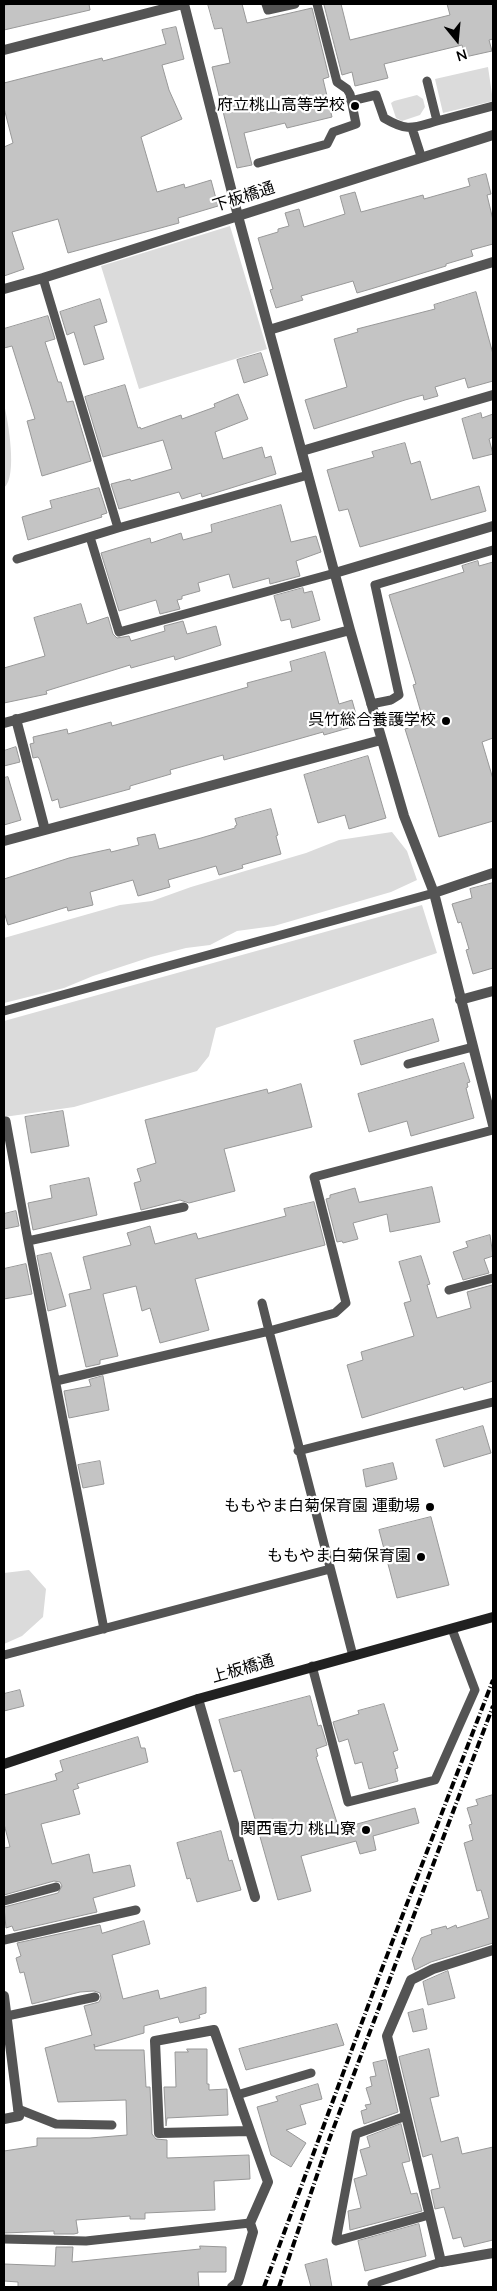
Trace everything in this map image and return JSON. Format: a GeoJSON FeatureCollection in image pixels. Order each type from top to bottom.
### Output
{"type":"FeatureCollection","features":[{"type":"Feature","properties":{"kind":"street"},"geometry":{"type":"LineString","coordinates":[[4,50],[184,4],[238,216],[350,630],[404,816],[434,893],[493,1124]]}},
{"type":"Feature","properties":{"kind":"street","name":"下板橋通"},"geometry":{"type":"LineString","coordinates":[[4,289],[238,216],[421,156],[493,135]]}},
{"type":"Feature","properties":{"kind":"street"},"geometry":{"type":"LineString","coordinates":[[269,330],[493,262]]}},
{"type":"Feature","properties":{"kind":"street"},"geometry":{"type":"LineString","coordinates":[[302,451],[493,395]]}},
{"type":"Feature","properties":{"kind":"street"},"geometry":{"type":"LineString","coordinates":[[335,573],[493,526]]}},
{"type":"Feature","properties":{"kind":"street"},"geometry":{"type":"LineString","coordinates":[[4,723],[350,630]]}},
{"type":"Feature","properties":{"kind":"street"},"geometry":{"type":"LineString","coordinates":[[16,719],[45,830]]}},
{"type":"Feature","properties":{"kind":"street"},"geometry":{"type":"LineString","coordinates":[[4,841],[381,740]]}},
{"type":"Feature","properties":{"kind":"street"},"geometry":{"type":"LineString","coordinates":[[434,893],[493,873]]}},
{"type":"Feature","properties":{"kind":"street"},"geometry":{"type":"LineString","coordinates":[[460,1000],[493,991]]}},
{"type":"Feature","properties":{"kind":"street","name":"上板橋通"},"geometry":{"type":"LineString","coordinates":[[4,1764],[198,1699],[493,1617]]}},
{"type":"Feature","properties":{"kind":"street"},"geometry":{"type":"LineString","coordinates":[[198,1699],[256,1897]]}},
{"type":"Feature","properties":{"kind":"street"},"geometry":{"type":"LineString","coordinates":[[493,1950],[433,1969],[411,1980],[387,2036],[440,2262],[493,2252]]}},
{"type":"Feature","properties":{"kind":"street"},"geometry":{"type":"LineString","coordinates":[[4,1998],[19,2116],[4,2119]]}},
{"type":"Feature","properties":{"kind":"street"},"geometry":{"type":"LineString","coordinates":[[232,2287],[238,2282],[253,2232],[250,2223],[268,2182],[250,2131],[214,2030],[155,2041],[159,2133],[250,2131]]}},
{"type":"Feature","properties":{"kind":"lane"},"geometry":{"type":"LineString","coordinates":[[266,4],[268,10],[296,4]]}},
{"type":"Feature","properties":{"kind":"lane"},"geometry":{"type":"LineString","coordinates":[[258,163],[327,144],[333,132],[356,124],[347,89],[337,82],[317,4]]}},
{"type":"Feature","properties":{"kind":"lane"},"geometry":{"type":"LineString","coordinates":[[427,81],[437,121]]}},
{"type":"Feature","properties":{"kind":"lane"},"geometry":{"type":"LineString","coordinates":[[351,101],[376,95],[384,118],[400,127],[412,128],[493,106]]}},
{"type":"Feature","properties":{"kind":"lane"},"geometry":{"type":"LineString","coordinates":[[412,128],[421,156]]}},
{"type":"Feature","properties":{"kind":"lane"},"geometry":{"type":"LineString","coordinates":[[43,278],[118,528]]}},
{"type":"Feature","properties":{"kind":"lane"},"geometry":{"type":"LineString","coordinates":[[17,559],[118,528],[308,475]]}},
{"type":"Feature","properties":{"kind":"lane"},"geometry":{"type":"LineString","coordinates":[[90,537],[119,632],[335,573]]}},
{"type":"Feature","properties":{"kind":"lane"},"geometry":{"type":"LineString","coordinates":[[371,704],[391,700],[399,695],[375,584],[493,550]]}},
{"type":"Feature","properties":{"kind":"lane"},"geometry":{"type":"LineString","coordinates":[[4,1011],[434,893]]}},
{"type":"Feature","properties":{"kind":"lane"},"geometry":{"type":"LineString","coordinates":[[408,1064],[473,1047]]}},
{"type":"Feature","properties":{"kind":"lane"},"geometry":{"type":"LineString","coordinates":[[6,1121],[104,1629]]}},
{"type":"Feature","properties":{"kind":"lane"},"geometry":{"type":"LineString","coordinates":[[56,1381],[269,1331],[335,1313],[346,1304],[314,1176],[493,1130]]}},
{"type":"Feature","properties":{"kind":"lane"},"geometry":{"type":"LineString","coordinates":[[28,1240],[184,1207]]}},
{"type":"Feature","properties":{"kind":"lane"},"geometry":{"type":"LineString","coordinates":[[449,1290],[493,1278]]}},
{"type":"Feature","properties":{"kind":"lane"},"geometry":{"type":"LineString","coordinates":[[262,1304],[298,1451],[353,1656]]}},
{"type":"Feature","properties":{"kind":"lane"},"geometry":{"type":"LineString","coordinates":[[298,1451],[493,1402]]}},
{"type":"Feature","properties":{"kind":"lane"},"geometry":{"type":"LineString","coordinates":[[4,1655],[330,1570]]}},
{"type":"Feature","properties":{"kind":"lane"},"geometry":{"type":"LineString","coordinates":[[312,1666],[348,1802],[435,1780],[475,1690],[452,1629]]}},
{"type":"Feature","properties":{"kind":"lane"},"geometry":{"type":"LineString","coordinates":[[4,1901],[56,1887]]}},
{"type":"Feature","properties":{"kind":"lane"},"geometry":{"type":"LineString","coordinates":[[4,1940],[136,1910]]}},
{"type":"Feature","properties":{"kind":"lane"},"geometry":{"type":"LineString","coordinates":[[6,2016],[95,1997]]}},
{"type":"Feature","properties":{"kind":"lane"},"geometry":{"type":"LineString","coordinates":[[237,2095],[312,2073]]}},
{"type":"Feature","properties":{"kind":"lane"},"geometry":{"type":"LineString","coordinates":[[18,2109],[56,2124],[112,2125]]}},
{"type":"Feature","properties":{"kind":"lane"},"geometry":{"type":"LineString","coordinates":[[406,2116],[356,2134],[336,2242],[430,2215]]}},
{"type":"Feature","properties":{"kind":"lane"},"geometry":{"type":"LineString","coordinates":[[4,2238],[86,2241],[250,2223]]}},
{"type":"Feature","properties":{"kind":"lane"},"geometry":{"type":"LineString","coordinates":[[372,2284],[440,2262]]}},
{"type":"Feature","properties":{"kind":"shaded area"},"geometry":{"type":"Polygon","coordinates":[[[488,67],[493,101],[443,113],[435,79],[488,67]]]}},
{"type":"Feature","properties":{"kind":"shaded area"},"geometry":{"type":"Polygon","coordinates":[[[417,95],[423,99],[425,107],[420,115],[402,121],[396,118],[391,103],[417,95]]]}},
{"type":"Feature","properties":{"kind":"shaded area"},"geometry":{"type":"Polygon","coordinates":[[[230,226],[267,349],[139,389],[101,266],[230,226]]]}},
{"type":"Feature","properties":{"kind":"shaded area"},"geometry":{"type":"Polygon","coordinates":[[[4,404],[11,448],[11,461],[8,482],[4,488],[4,404]]]}},
{"type":"Feature","properties":{"kind":"shaded area"},"geometry":{"type":"Polygon","coordinates":[[[392,832],[407,851],[417,880],[391,892],[274,926],[237,931],[210,945],[186,948],[151,957],[93,976],[64,988],[4,1003],[4,938],[120,905],[152,901],[191,887],[306,853],[339,840],[392,832]]]}},
{"type":"Feature","properties":{"kind":"shaded area"},"geometry":{"type":"Polygon","coordinates":[[[422,905],[437,953],[216,1028],[209,1056],[197,1071],[74,1107],[4,1117],[4,1021],[422,905]]]}},
{"type":"Feature","properties":{"kind":"shaded area"},"geometry":{"type":"Polygon","coordinates":[[[29,1570],[46,1589],[43,1617],[22,1636],[4,1644],[4,1573],[29,1570]]]}},
{"type":"Feature","properties":{"kind":"building"},"geometry":{"type":"Polygon","coordinates":[[[13,4],[89,4],[90,10],[4,30],[4,6],[13,4]]]}},
{"type":"Feature","properties":{"kind":"building"},"geometry":{"type":"Polygon","coordinates":[[[208,4],[242,4],[247,23],[312,8],[329,77],[323,79],[332,117],[287,128],[285,123],[244,133],[252,165],[237,168],[212,67],[230,63],[222,28],[215,29],[208,4]]]}},
{"type":"Feature","properties":{"kind":"building"},"geometry":{"type":"Polygon","coordinates":[[[341,4],[350,40],[450,15],[447,4],[493,4],[493,39],[489,40],[492,51],[465,57],[462,45],[384,64],[388,78],[355,86],[352,72],[342,75],[324,5],[341,4]]]}},
{"type":"Feature","properties":{"kind":"building"},"geometry":{"type":"Polygon","coordinates":[[[176,27],[184,59],[162,65],[169,90],[182,119],[141,137],[157,192],[184,184],[185,188],[211,180],[218,206],[178,218],[179,223],[68,253],[58,219],[12,232],[24,269],[4,276],[4,147],[13,143],[4,108],[4,83],[102,58],[103,61],[166,44],[162,30],[176,27]]]}},
{"type":"Feature","properties":{"kind":"building"},"geometry":{"type":"Polygon","coordinates":[[[486,174],[491,194],[487,195],[493,220],[493,244],[471,250],[473,256],[446,264],[446,266],[374,288],[357,293],[353,281],[301,296],[303,300],[276,308],[270,290],[273,289],[258,238],[278,232],[278,229],[289,226],[285,213],[299,209],[304,227],[345,214],[340,196],[355,192],[361,212],[423,195],[424,199],[470,186],[468,179],[486,174]]]}},
{"type":"Feature","properties":{"kind":"building"},"geometry":{"type":"Polygon","coordinates":[[[476,292],[493,354],[493,381],[468,388],[465,378],[435,387],[438,396],[424,400],[423,395],[314,429],[305,400],[347,387],[334,339],[358,332],[357,329],[435,309],[434,305],[476,292]]]}},
{"type":"Feature","properties":{"kind":"building"},"geometry":{"type":"Polygon","coordinates":[[[100,299],[107,322],[94,326],[104,359],[84,365],[74,332],[67,335],[60,312],[100,299]]]}},
{"type":"Feature","properties":{"kind":"building"},"geometry":{"type":"Polygon","coordinates":[[[48,316],[55,339],[45,342],[58,382],[61,382],[67,402],[73,401],[91,461],[42,476],[27,421],[35,419],[12,346],[4,348],[4,329],[48,316]]]}},
{"type":"Feature","properties":{"kind":"building"},"geometry":{"type":"Polygon","coordinates":[[[261,353],[268,375],[244,383],[237,360],[261,353]]]}},
{"type":"Feature","properties":{"kind":"building"},"geometry":{"type":"Polygon","coordinates":[[[125,385],[138,428],[140,427],[141,429],[181,415],[182,419],[215,407],[214,404],[238,394],[248,419],[215,432],[223,459],[262,447],[265,458],[271,456],[276,474],[202,497],[201,493],[182,499],[179,492],[119,509],[111,484],[130,479],[131,481],[172,469],[163,440],[103,457],[85,397],[125,385]]]}},
{"type":"Feature","properties":{"kind":"building"},"geometry":{"type":"Polygon","coordinates":[[[481,413],[482,418],[493,414],[493,437],[489,439],[493,454],[473,459],[462,419],[481,413]]]}},
{"type":"Feature","properties":{"kind":"building"},"geometry":{"type":"Polygon","coordinates":[[[405,443],[411,464],[420,461],[431,500],[479,486],[486,511],[360,547],[348,509],[339,511],[327,470],[374,457],[372,452],[405,443]]]}},
{"type":"Feature","properties":{"kind":"building"},"geometry":{"type":"Polygon","coordinates":[[[99,488],[107,513],[101,515],[102,517],[28,540],[22,517],[52,508],[50,501],[99,488]]]}},
{"type":"Feature","properties":{"kind":"building"},"geometry":{"type":"Polygon","coordinates":[[[281,505],[291,542],[316,536],[321,552],[296,561],[300,576],[270,584],[269,578],[233,588],[229,574],[198,583],[200,591],[182,596],[182,599],[177,600],[180,609],[160,614],[156,600],[119,611],[101,553],[150,538],[151,543],[181,533],[183,540],[212,532],[211,525],[281,505]]]}},
{"type":"Feature","properties":{"kind":"building","name":"呉竹総合養護学校"},"geometry":{"type":"Polygon","coordinates":[[[478,561],[479,566],[493,562],[493,738],[482,742],[493,779],[493,821],[439,837],[405,729],[424,723],[413,685],[416,684],[389,595],[464,572],[462,566],[478,561]]]}},
{"type":"Feature","properties":{"kind":"building"},"geometry":{"type":"Polygon","coordinates":[[[303,588],[304,593],[312,591],[320,620],[292,628],[290,619],[281,621],[274,596],[303,588]]]}},
{"type":"Feature","properties":{"kind":"building"},"geometry":{"type":"Polygon","coordinates":[[[81,604],[87,624],[108,617],[113,634],[117,638],[129,636],[131,641],[165,631],[164,626],[183,621],[187,634],[216,626],[221,645],[175,660],[174,656],[131,668],[130,665],[46,691],[47,694],[4,703],[4,668],[45,656],[34,618],[81,604]]]}},
{"type":"Feature","properties":{"kind":"building"},"geometry":{"type":"Polygon","coordinates":[[[325,652],[339,704],[352,700],[359,725],[324,735],[323,732],[224,760],[223,755],[170,770],[171,774],[130,786],[130,789],[60,808],[58,799],[52,801],[40,760],[38,757],[33,758],[30,744],[34,743],[33,737],[67,729],[68,734],[111,722],[112,726],[248,687],[247,683],[292,671],[290,662],[325,652]]]}},
{"type":"Feature","properties":{"kind":"building"},"geometry":{"type":"Polygon","coordinates":[[[16,747],[20,762],[4,766],[4,751],[16,747]]]}},
{"type":"Feature","properties":{"kind":"building"},"geometry":{"type":"Polygon","coordinates":[[[368,756],[386,818],[349,829],[345,815],[318,823],[304,775],[368,756]]]}},
{"type":"Feature","properties":{"kind":"building"},"geometry":{"type":"Polygon","coordinates":[[[8,777],[21,820],[4,825],[4,778],[8,777]]]}},
{"type":"Feature","properties":{"kind":"building"},"geometry":{"type":"Polygon","coordinates":[[[271,809],[281,854],[242,865],[243,868],[219,875],[216,866],[168,880],[170,887],[138,896],[133,880],[90,892],[93,905],[68,911],[67,907],[8,925],[4,912],[4,879],[69,858],[110,849],[111,852],[139,845],[137,838],[155,834],[159,849],[201,838],[235,828],[237,825],[235,819],[271,809]]]}},
{"type":"Feature","properties":{"kind":"building"},"geometry":{"type":"Polygon","coordinates":[[[493,883],[493,968],[473,974],[466,950],[469,949],[461,922],[458,923],[452,904],[472,898],[470,889],[493,883]]]}},
{"type":"Feature","properties":{"kind":"building"},"geometry":{"type":"Polygon","coordinates":[[[433,1019],[439,1041],[361,1065],[354,1041],[433,1019]]]}},
{"type":"Feature","properties":{"kind":"building"},"geometry":{"type":"Polygon","coordinates":[[[464,1063],[470,1082],[467,1083],[468,1087],[466,1088],[474,1118],[411,1136],[407,1121],[369,1132],[358,1094],[464,1063]]]}},
{"type":"Feature","properties":{"kind":"building"},"geometry":{"type":"Polygon","coordinates":[[[301,1084],[312,1127],[224,1149],[235,1191],[189,1203],[180,1200],[141,1210],[134,1183],[141,1181],[137,1169],[156,1163],[145,1120],[267,1089],[268,1093],[301,1084]]]}},
{"type":"Feature","properties":{"kind":"building"},"geometry":{"type":"Polygon","coordinates":[[[63,1111],[69,1146],[31,1153],[25,1117],[63,1111]]]}},
{"type":"Feature","properties":{"kind":"building"},"geometry":{"type":"Polygon","coordinates":[[[89,1178],[97,1215],[33,1230],[28,1203],[52,1198],[50,1186],[89,1178]]]}},
{"type":"Feature","properties":{"kind":"building"},"geometry":{"type":"Polygon","coordinates":[[[432,1187],[440,1222],[390,1232],[387,1214],[353,1223],[358,1239],[343,1243],[342,1241],[337,1242],[326,1199],[330,1198],[330,1195],[355,1188],[359,1202],[432,1187]]]}},
{"type":"Feature","properties":{"kind":"building"},"geometry":{"type":"Polygon","coordinates":[[[314,1202],[325,1245],[195,1279],[209,1330],[160,1343],[150,1308],[142,1311],[136,1286],[103,1294],[118,1356],[100,1360],[100,1364],[86,1367],[69,1294],[91,1289],[83,1257],[131,1245],[127,1233],[150,1226],[155,1244],[196,1233],[198,1239],[286,1216],[284,1209],[314,1202]]]}},
{"type":"Feature","properties":{"kind":"building"},"geometry":{"type":"Polygon","coordinates":[[[16,1211],[19,1226],[4,1229],[4,1214],[16,1211]]]}},
{"type":"Feature","properties":{"kind":"building"},"geometry":{"type":"Polygon","coordinates":[[[490,1235],[493,1256],[484,1259],[489,1273],[463,1280],[453,1252],[468,1247],[466,1242],[490,1235]]]}},
{"type":"Feature","properties":{"kind":"building"},"geometry":{"type":"Polygon","coordinates":[[[51,1253],[66,1306],[48,1311],[37,1256],[51,1253]]]}},
{"type":"Feature","properties":{"kind":"building"},"geometry":{"type":"Polygon","coordinates":[[[421,1256],[430,1284],[427,1285],[437,1318],[471,1308],[467,1292],[492,1285],[493,1381],[464,1390],[463,1387],[362,1418],[347,1365],[363,1360],[361,1352],[414,1336],[404,1303],[411,1301],[399,1262],[421,1256]]]}},
{"type":"Feature","properties":{"kind":"building"},"geometry":{"type":"Polygon","coordinates":[[[26,1264],[32,1294],[4,1299],[4,1269],[26,1264]]]}},
{"type":"Feature","properties":{"kind":"building"},"geometry":{"type":"Polygon","coordinates":[[[103,1376],[109,1410],[69,1418],[64,1391],[91,1386],[89,1380],[103,1376]]]}},
{"type":"Feature","properties":{"kind":"building"},"geometry":{"type":"Polygon","coordinates":[[[483,1426],[491,1453],[444,1467],[436,1440],[483,1426]]]}},
{"type":"Feature","properties":{"kind":"building"},"geometry":{"type":"Polygon","coordinates":[[[100,1461],[104,1484],[83,1488],[78,1465],[100,1461]]]}},
{"type":"Feature","properties":{"kind":"building"},"geometry":{"type":"Polygon","coordinates":[[[393,1463],[397,1479],[366,1487],[363,1470],[393,1463]]]}},
{"type":"Feature","properties":{"kind":"building","name":"ももやま白菊保育園"},"geometry":{"type":"Polygon","coordinates":[[[431,1517],[449,1585],[397,1598],[379,1530],[431,1517]]]}},
{"type":"Feature","properties":{"kind":"building"},"geometry":{"type":"Polygon","coordinates":[[[20,1690],[24,1706],[4,1711],[4,1694],[20,1690]]]}},
{"type":"Feature","properties":{"kind":"building"},"geometry":{"type":"Polygon","coordinates":[[[310,1696],[318,1726],[321,1725],[327,1745],[316,1749],[318,1756],[316,1757],[339,1829],[415,1808],[419,1823],[373,1836],[376,1850],[360,1854],[356,1841],[301,1856],[311,1891],[278,1900],[241,1770],[234,1772],[219,1720],[310,1696]]]}},
{"type":"Feature","properties":{"kind":"building"},"geometry":{"type":"Polygon","coordinates":[[[384,1704],[398,1750],[393,1752],[398,1768],[395,1769],[398,1781],[369,1789],[362,1762],[355,1764],[348,1739],[339,1742],[333,1722],[359,1714],[358,1711],[384,1704]]]}},
{"type":"Feature","properties":{"kind":"building"},"geometry":{"type":"Polygon","coordinates":[[[138,1737],[141,1748],[145,1748],[148,1762],[77,1784],[79,1788],[73,1790],[80,1814],[41,1824],[52,1864],[89,1854],[93,1873],[130,1865],[135,1886],[93,1898],[97,1912],[14,1931],[12,1926],[6,1928],[4,1907],[58,1893],[62,1886],[60,1882],[54,1881],[4,1895],[4,1848],[10,1847],[4,1824],[4,1795],[57,1780],[55,1774],[63,1771],[60,1761],[138,1737]]]}},
{"type":"Feature","properties":{"kind":"building"},"geometry":{"type":"Polygon","coordinates":[[[493,1795],[493,1943],[431,1962],[415,1970],[412,1959],[421,1938],[432,1934],[431,1930],[446,1926],[447,1929],[456,1925],[457,1928],[489,1918],[481,1890],[477,1891],[464,1843],[473,1840],[469,1825],[472,1824],[467,1808],[478,1805],[476,1800],[493,1795]]]}},
{"type":"Feature","properties":{"kind":"building"},"geometry":{"type":"Polygon","coordinates":[[[221,1831],[229,1861],[232,1860],[241,1890],[197,1902],[190,1878],[187,1879],[177,1843],[221,1831]]]}},
{"type":"Feature","properties":{"kind":"building"},"geometry":{"type":"Polygon","coordinates":[[[144,1921],[150,1944],[112,1955],[123,1999],[158,1990],[160,1999],[206,1987],[206,2013],[199,2015],[200,2018],[180,2023],[178,2017],[144,2026],[144,2033],[95,2047],[94,2044],[95,2050],[144,2050],[146,2087],[150,2087],[152,2134],[156,2139],[167,2140],[167,2158],[249,2155],[250,2179],[214,2181],[215,2210],[145,2213],[145,2219],[130,2219],[130,2216],[76,2220],[78,2233],[74,2234],[54,2234],[54,2231],[4,2233],[4,2151],[37,2146],[37,2138],[90,2138],[127,2135],[126,2100],[58,2102],[45,2048],[92,2035],[84,2006],[99,2002],[101,1998],[100,1993],[94,1991],[80,1992],[32,2004],[24,1972],[20,1973],[16,1958],[21,1956],[17,1943],[100,1925],[102,1933],[144,1921]]]}},
{"type":"Feature","properties":{"kind":"building"},"geometry":{"type":"Polygon","coordinates":[[[448,1971],[455,1998],[428,2005],[423,1982],[448,1971]]]}},
{"type":"Feature","properties":{"kind":"building"},"geometry":{"type":"Polygon","coordinates":[[[423,2009],[427,2029],[413,2032],[408,2013],[423,2009]]]}},
{"type":"Feature","properties":{"kind":"building"},"geometry":{"type":"Polygon","coordinates":[[[337,2024],[344,2045],[246,2070],[239,2049],[337,2024]]]}},
{"type":"Feature","properties":{"kind":"building"},"geometry":{"type":"Polygon","coordinates":[[[187,2049],[207,2049],[207,2084],[209,2084],[209,2090],[227,2089],[228,2115],[167,2118],[166,2126],[164,2087],[176,2087],[175,2052],[188,2052],[187,2049]]]}},
{"type":"Feature","properties":{"kind":"building"},"geometry":{"type":"Polygon","coordinates":[[[429,2049],[439,2096],[430,2098],[441,2142],[458,2137],[462,2154],[493,2147],[493,2240],[464,2247],[461,2237],[453,2239],[444,2207],[435,2209],[431,2190],[440,2188],[432,2154],[423,2157],[399,2057],[429,2049]]]}},
{"type":"Feature","properties":{"kind":"building"},"geometry":{"type":"Polygon","coordinates":[[[386,2060],[398,2112],[364,2124],[361,2111],[367,2109],[365,2105],[371,2104],[366,2088],[372,2086],[370,2077],[376,2076],[373,2063],[386,2060]]]}},
{"type":"Feature","properties":{"kind":"building"},"geometry":{"type":"Polygon","coordinates":[[[318,2084],[322,2099],[300,2105],[306,2124],[286,2130],[306,2143],[291,2167],[271,2155],[257,2107],[278,2101],[276,2097],[318,2084]]]}},
{"type":"Feature","properties":{"kind":"building"},"geometry":{"type":"Polygon","coordinates":[[[401,2124],[410,2161],[402,2163],[411,2194],[417,2193],[422,2211],[350,2230],[348,2211],[361,2208],[354,2179],[367,2175],[360,2150],[370,2147],[367,2137],[401,2124]]]}},
{"type":"Feature","properties":{"kind":"building"},"geometry":{"type":"Polygon","coordinates":[[[419,2224],[426,2256],[365,2271],[358,2241],[419,2224]]]}},
{"type":"Feature","properties":{"kind":"building"},"geometry":{"type":"Polygon","coordinates":[[[200,2246],[226,2247],[226,2272],[198,2272],[199,2287],[18,2287],[18,2282],[4,2281],[4,2264],[55,2266],[56,2247],[73,2247],[72,2262],[200,2249],[200,2246]]]}},
{"type":"Feature","properties":{"kind":"building"},"geometry":{"type":"Polygon","coordinates":[[[327,2259],[332,2287],[311,2287],[305,2265],[327,2259]]]}},
{"type":"Feature","properties":{"kind":"railway"},"geometry":{"type":"LineString","coordinates":[[264,2287],[378,1979],[493,1680]]}},
{"type":"Feature","properties":{"kind":"railway"},"geometry":{"type":"LineString","coordinates":[[279,2287],[329,2140],[493,1706]]}},
{"type":"Feature","properties":{"kind":"place","name":"府立桃山高等学校"},"geometry":{"type":"Point","coordinates":[355,106]}},
{"type":"Feature","properties":{"kind":"place","name":"呉竹総合養護学校"},"geometry":{"type":"Point","coordinates":[446,721]}},
{"type":"Feature","properties":{"kind":"place","name":"ももやま白菊保育園 運動場"},"geometry":{"type":"Point","coordinates":[430,1507]}},
{"type":"Feature","properties":{"kind":"place","name":"ももやま白菊保育園"},"geometry":{"type":"Point","coordinates":[421,1557]}},
{"type":"Feature","properties":{"kind":"place","name":"関西電力 桃山寮"},"geometry":{"type":"Point","coordinates":[366,1830]}}]}
